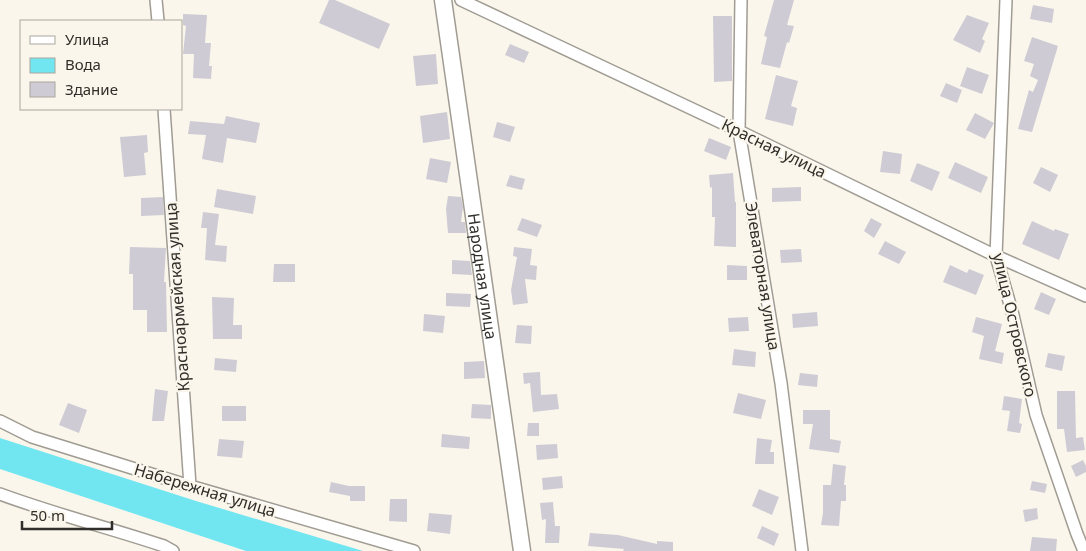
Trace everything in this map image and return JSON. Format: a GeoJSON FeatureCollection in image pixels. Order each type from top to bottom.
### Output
{"type":"FeatureCollection","features":[{"type":"Feature","properties":{"kind":"main road","name":"Народная улица"},"geometry":{"type":"LineString","coordinates":[[443,0],[522,551]]}},
{"type":"Feature","properties":{"kind":"street"},"geometry":{"type":"LineString","coordinates":[[156,0],[158,20]]}},
{"type":"Feature","properties":{"kind":"street","name":"Красная улица"},"geometry":{"type":"LineString","coordinates":[[461,0],[740,131],[996,256],[1086,296]]}},
{"type":"Feature","properties":{"kind":"street","name":"Элеваторная улица"},"geometry":{"type":"LineString","coordinates":[[741,0],[740,131],[781,383],[802,551]]}},
{"type":"Feature","properties":{"kind":"street","name":"улица Островского"},"geometry":{"type":"LineString","coordinates":[[1006,0],[996,256],[1013,314],[1036,415],[1081,531],[1084,551]]}},
{"type":"Feature","properties":{"kind":"street","name":"Красноармейская улица"},"geometry":{"type":"LineString","coordinates":[[164,110],[190,486]]}},
{"type":"Feature","properties":{"kind":"street","name":"Набережная улица"},"geometry":{"type":"LineString","coordinates":[[0,421],[32,437],[190,486],[414,551]]}},
{"type":"Feature","properties":{"kind":"street"},"geometry":{"type":"LineString","coordinates":[[0,494],[38,508],[104,526],[164,546],[173,551]]}},
{"type":"Feature","properties":{"kind":"water"},"geometry":{"type":"Polygon","coordinates":[[[0,438],[196,501],[363,551],[246,551],[0,469],[0,438]]]}},
{"type":"Feature","properties":{"kind":"building"},"geometry":{"type":"Polygon","coordinates":[[[329,0],[335,0],[390,24],[379,49],[319,23],[329,0]]]}},
{"type":"Feature","properties":{"kind":"building"},"geometry":{"type":"Polygon","coordinates":[[[774,0],[794,0],[787,25],[794,26],[789,43],[787,42],[780,68],[761,64],[767,37],[764,36],[774,0]]]}},
{"type":"Feature","properties":{"kind":"building"},"geometry":{"type":"Polygon","coordinates":[[[1033,5],[1054,9],[1052,23],[1030,19],[1033,5]]]}},
{"type":"Feature","properties":{"kind":"building"},"geometry":{"type":"Polygon","coordinates":[[[183,14],[207,15],[205,43],[211,43],[209,66],[212,66],[211,79],[193,78],[194,54],[183,54],[186,26],[183,25],[183,14]]]}},
{"type":"Feature","properties":{"kind":"building"},"geometry":{"type":"Polygon","coordinates":[[[967,15],[989,23],[982,39],[985,41],[980,53],[953,40],[967,15]]]}},
{"type":"Feature","properties":{"kind":"building"},"geometry":{"type":"Polygon","coordinates":[[[713,16],[732,16],[732,81],[714,82],[713,16]]]}},
{"type":"Feature","properties":{"kind":"building"},"geometry":{"type":"Polygon","coordinates":[[[1032,37],[1058,46],[1032,132],[1018,129],[1029,90],[1033,92],[1038,80],[1030,76],[1034,64],[1024,61],[1032,37]]]}},
{"type":"Feature","properties":{"kind":"building"},"geometry":{"type":"Polygon","coordinates":[[[510,44],[529,52],[524,63],[505,55],[510,44]]]}},
{"type":"Feature","properties":{"kind":"building"},"geometry":{"type":"Polygon","coordinates":[[[436,54],[438,84],[416,86],[413,56],[436,54]]]}},
{"type":"Feature","properties":{"kind":"building"},"geometry":{"type":"Polygon","coordinates":[[[967,67],[989,75],[982,94],[960,86],[967,67]]]}},
{"type":"Feature","properties":{"kind":"building"},"geometry":{"type":"Polygon","coordinates":[[[776,75],[798,81],[791,106],[797,108],[793,126],[765,119],[776,75]]]}},
{"type":"Feature","properties":{"kind":"building"},"geometry":{"type":"Polygon","coordinates":[[[946,83],[962,90],[957,103],[940,96],[946,83]]]}},
{"type":"Feature","properties":{"kind":"building"},"geometry":{"type":"Polygon","coordinates":[[[447,112],[450,139],[423,143],[420,116],[447,112]]]}},
{"type":"Feature","properties":{"kind":"building"},"geometry":{"type":"Polygon","coordinates":[[[975,113],[994,123],[985,139],[966,130],[975,113]]]}},
{"type":"Feature","properties":{"kind":"building"},"geometry":{"type":"Polygon","coordinates":[[[226,116],[260,123],[256,143],[227,138],[223,163],[202,159],[206,135],[188,134],[190,121],[224,124],[226,116]]]}},
{"type":"Feature","properties":{"kind":"building"},"geometry":{"type":"Polygon","coordinates":[[[497,122],[515,127],[510,142],[493,137],[497,122]]]}},
{"type":"Feature","properties":{"kind":"building"},"geometry":{"type":"Polygon","coordinates":[[[147,135],[148,152],[144,153],[146,175],[124,177],[120,137],[147,135]]]}},
{"type":"Feature","properties":{"kind":"building"},"geometry":{"type":"Polygon","coordinates":[[[709,138],[731,147],[726,160],[704,151],[709,138]]]}},
{"type":"Feature","properties":{"kind":"building"},"geometry":{"type":"Polygon","coordinates":[[[883,151],[902,154],[900,174],[880,172],[883,151]]]}},
{"type":"Feature","properties":{"kind":"building"},"geometry":{"type":"Polygon","coordinates":[[[430,158],[451,162],[447,183],[426,179],[430,158]]]}},
{"type":"Feature","properties":{"kind":"building"},"geometry":{"type":"Polygon","coordinates":[[[955,162],[988,177],[981,193],[948,178],[955,162]]]}},
{"type":"Feature","properties":{"kind":"building"},"geometry":{"type":"Polygon","coordinates":[[[917,163],[940,172],[932,191],[910,181],[917,163]]]}},
{"type":"Feature","properties":{"kind":"building"},"geometry":{"type":"Polygon","coordinates":[[[1041,167],[1058,175],[1050,192],[1033,183],[1041,167]]]}},
{"type":"Feature","properties":{"kind":"building"},"geometry":{"type":"Polygon","coordinates":[[[733,173],[736,202],[736,247],[714,246],[715,217],[712,217],[712,187],[710,188],[709,175],[733,173]]]}},
{"type":"Feature","properties":{"kind":"building"},"geometry":{"type":"Polygon","coordinates":[[[510,175],[525,179],[522,190],[506,186],[510,175]]]}},
{"type":"Feature","properties":{"kind":"building"},"geometry":{"type":"Polygon","coordinates":[[[801,187],[801,201],[772,202],[772,188],[801,187]]]}},
{"type":"Feature","properties":{"kind":"building"},"geometry":{"type":"Polygon","coordinates":[[[217,189],[256,196],[253,214],[214,207],[217,189]]]}},
{"type":"Feature","properties":{"kind":"building"},"geometry":{"type":"Polygon","coordinates":[[[448,196],[461,197],[463,207],[461,222],[465,222],[466,233],[448,233],[446,209],[448,196]]]}},
{"type":"Feature","properties":{"kind":"building"},"geometry":{"type":"Polygon","coordinates":[[[163,197],[164,215],[141,216],[141,198],[163,197]]]}},
{"type":"Feature","properties":{"kind":"building"},"geometry":{"type":"Polygon","coordinates":[[[203,212],[219,214],[215,245],[227,246],[226,262],[205,260],[207,228],[201,228],[203,212]]]}},
{"type":"Feature","properties":{"kind":"building"},"geometry":{"type":"Polygon","coordinates":[[[522,218],[542,225],[537,237],[517,230],[522,218]]]}},
{"type":"Feature","properties":{"kind":"building"},"geometry":{"type":"Polygon","coordinates":[[[871,218],[882,224],[874,238],[864,231],[871,218]]]}},
{"type":"Feature","properties":{"kind":"building"},"geometry":{"type":"Polygon","coordinates":[[[1032,221],[1054,231],[1055,229],[1069,234],[1059,260],[1022,244],[1032,221]]]}},
{"type":"Feature","properties":{"kind":"building"},"geometry":{"type":"Polygon","coordinates":[[[885,241],[906,252],[899,264],[878,254],[885,241]]]}},
{"type":"Feature","properties":{"kind":"building"},"geometry":{"type":"Polygon","coordinates":[[[130,247],[166,248],[164,282],[166,282],[167,332],[147,332],[147,310],[133,310],[133,274],[129,274],[130,247]]]}},
{"type":"Feature","properties":{"kind":"building"},"geometry":{"type":"Polygon","coordinates":[[[514,247],[532,249],[530,265],[537,266],[536,280],[525,279],[528,303],[513,305],[511,290],[517,257],[513,256],[514,247]]]}},
{"type":"Feature","properties":{"kind":"building"},"geometry":{"type":"Polygon","coordinates":[[[801,249],[802,262],[781,263],[780,250],[801,249]]]}},
{"type":"Feature","properties":{"kind":"building"},"geometry":{"type":"Polygon","coordinates":[[[452,260],[470,261],[472,275],[452,274],[452,260]]]}},
{"type":"Feature","properties":{"kind":"building"},"geometry":{"type":"Polygon","coordinates":[[[274,264],[295,264],[295,282],[273,282],[274,264]]]}},
{"type":"Feature","properties":{"kind":"building"},"geometry":{"type":"Polygon","coordinates":[[[727,265],[747,266],[747,280],[727,280],[727,265]]]}},
{"type":"Feature","properties":{"kind":"building"},"geometry":{"type":"Polygon","coordinates":[[[950,265],[967,273],[969,269],[984,275],[976,295],[943,282],[950,265]]]}},
{"type":"Feature","properties":{"kind":"building"},"geometry":{"type":"Polygon","coordinates":[[[1041,292],[1056,299],[1049,315],[1034,309],[1041,292]]]}},
{"type":"Feature","properties":{"kind":"building"},"geometry":{"type":"Polygon","coordinates":[[[446,293],[471,294],[470,307],[446,306],[446,293]]]}},
{"type":"Feature","properties":{"kind":"building"},"geometry":{"type":"Polygon","coordinates":[[[212,297],[234,298],[233,325],[242,325],[242,339],[213,339],[212,297]]]}},
{"type":"Feature","properties":{"kind":"building"},"geometry":{"type":"Polygon","coordinates":[[[817,312],[818,326],[793,328],[792,314],[817,312]]]}},
{"type":"Feature","properties":{"kind":"building"},"geometry":{"type":"Polygon","coordinates":[[[424,314],[445,316],[443,333],[423,331],[424,314]]]}},
{"type":"Feature","properties":{"kind":"building"},"geometry":{"type":"Polygon","coordinates":[[[748,317],[749,331],[729,332],[728,318],[748,317]]]}},
{"type":"Feature","properties":{"kind":"building"},"geometry":{"type":"Polygon","coordinates":[[[976,317],[1002,324],[995,351],[1004,353],[1002,364],[979,359],[984,336],[972,332],[976,317]]]}},
{"type":"Feature","properties":{"kind":"building"},"geometry":{"type":"Polygon","coordinates":[[[517,325],[532,326],[531,344],[515,343],[517,325]]]}},
{"type":"Feature","properties":{"kind":"building"},"geometry":{"type":"Polygon","coordinates":[[[734,349],[756,352],[755,367],[732,365],[734,349]]]}},
{"type":"Feature","properties":{"kind":"building"},"geometry":{"type":"Polygon","coordinates":[[[1048,353],[1065,356],[1062,371],[1045,367],[1048,353]]]}},
{"type":"Feature","properties":{"kind":"building"},"geometry":{"type":"Polygon","coordinates":[[[215,358],[237,360],[236,372],[214,370],[215,358]]]}},
{"type":"Feature","properties":{"kind":"building"},"geometry":{"type":"Polygon","coordinates":[[[484,361],[485,378],[464,379],[464,362],[484,361]]]}},
{"type":"Feature","properties":{"kind":"building"},"geometry":{"type":"Polygon","coordinates":[[[540,372],[541,395],[557,394],[559,409],[533,412],[530,383],[524,384],[523,373],[540,372]]]}},
{"type":"Feature","properties":{"kind":"building"},"geometry":{"type":"Polygon","coordinates":[[[800,373],[818,375],[817,387],[798,385],[800,373]]]}},
{"type":"Feature","properties":{"kind":"building"},"geometry":{"type":"Polygon","coordinates":[[[155,389],[168,391],[164,421],[152,421],[155,389]]]}},
{"type":"Feature","properties":{"kind":"building"},"geometry":{"type":"Polygon","coordinates":[[[1057,391],[1075,391],[1076,438],[1083,437],[1085,450],[1067,452],[1064,429],[1057,429],[1057,391]]]}},
{"type":"Feature","properties":{"kind":"building"},"geometry":{"type":"Polygon","coordinates":[[[738,393],[766,400],[761,419],[733,413],[738,393]]]}},
{"type":"Feature","properties":{"kind":"building"},"geometry":{"type":"Polygon","coordinates":[[[1004,396],[1022,399],[1019,423],[1022,424],[1020,433],[1007,431],[1010,411],[1002,410],[1004,396]]]}},
{"type":"Feature","properties":{"kind":"building"},"geometry":{"type":"Polygon","coordinates":[[[68,403],[87,410],[79,433],[59,425],[68,403]]]}},
{"type":"Feature","properties":{"kind":"building"},"geometry":{"type":"Polygon","coordinates":[[[472,404],[491,405],[491,419],[471,418],[472,404]]]}},
{"type":"Feature","properties":{"kind":"building"},"geometry":{"type":"Polygon","coordinates":[[[222,406],[246,406],[246,421],[222,421],[222,406]]]}},
{"type":"Feature","properties":{"kind":"building"},"geometry":{"type":"Polygon","coordinates":[[[803,410],[830,410],[830,439],[841,441],[839,453],[809,449],[813,424],[803,424],[803,410]]]}},
{"type":"Feature","properties":{"kind":"building"},"geometry":{"type":"Polygon","coordinates":[[[528,423],[539,423],[539,436],[527,436],[528,423]]]}},
{"type":"Feature","properties":{"kind":"building"},"geometry":{"type":"Polygon","coordinates":[[[442,434],[470,437],[469,449],[441,447],[442,434]]]}},
{"type":"Feature","properties":{"kind":"building"},"geometry":{"type":"Polygon","coordinates":[[[757,438],[772,440],[770,452],[774,452],[774,464],[755,464],[757,438]]]}},
{"type":"Feature","properties":{"kind":"building"},"geometry":{"type":"Polygon","coordinates":[[[219,439],[244,441],[242,458],[217,456],[219,439]]]}},
{"type":"Feature","properties":{"kind":"building"},"geometry":{"type":"Polygon","coordinates":[[[557,444],[558,458],[537,460],[536,445],[557,444]]]}},
{"type":"Feature","properties":{"kind":"building"},"geometry":{"type":"Polygon","coordinates":[[[1083,460],[1086,472],[1076,477],[1071,466],[1083,460]]]}},
{"type":"Feature","properties":{"kind":"building"},"geometry":{"type":"Polygon","coordinates":[[[833,464],[846,466],[844,485],[846,485],[846,501],[841,501],[839,526],[821,525],[823,485],[831,485],[833,464]]]}},
{"type":"Feature","properties":{"kind":"building"},"geometry":{"type":"Polygon","coordinates":[[[562,476],[563,488],[543,490],[542,478],[562,476]]]}},
{"type":"Feature","properties":{"kind":"building"},"geometry":{"type":"Polygon","coordinates":[[[1032,481],[1047,484],[1045,493],[1030,490],[1032,481]]]}},
{"type":"Feature","properties":{"kind":"building"},"geometry":{"type":"Polygon","coordinates":[[[331,482],[349,486],[365,486],[365,501],[350,501],[350,496],[329,492],[331,482]]]}},
{"type":"Feature","properties":{"kind":"building"},"geometry":{"type":"Polygon","coordinates":[[[759,489],[779,497],[772,515],[752,506],[759,489]]]}},
{"type":"Feature","properties":{"kind":"building"},"geometry":{"type":"Polygon","coordinates":[[[390,499],[407,499],[407,522],[389,521],[390,499]]]}},
{"type":"Feature","properties":{"kind":"building"},"geometry":{"type":"Polygon","coordinates":[[[553,502],[555,526],[560,526],[559,543],[545,543],[546,519],[542,520],[540,503],[553,502]]]}},
{"type":"Feature","properties":{"kind":"building"},"geometry":{"type":"Polygon","coordinates":[[[1037,508],[1038,519],[1025,522],[1023,510],[1037,508]]]}},
{"type":"Feature","properties":{"kind":"building"},"geometry":{"type":"Polygon","coordinates":[[[429,513],[452,515],[450,534],[427,531],[429,513]]]}},
{"type":"Feature","properties":{"kind":"building"},"geometry":{"type":"Polygon","coordinates":[[[762,526],[779,534],[774,546],[757,538],[762,526]]]}},
{"type":"Feature","properties":{"kind":"building"},"geometry":{"type":"Polygon","coordinates":[[[590,533],[618,535],[657,544],[657,541],[673,542],[673,551],[623,551],[624,549],[588,546],[590,533]]]}},
{"type":"Feature","properties":{"kind":"building"},"geometry":{"type":"Polygon","coordinates":[[[1032,537],[1057,539],[1056,551],[1030,551],[1032,537]]]}}]}
